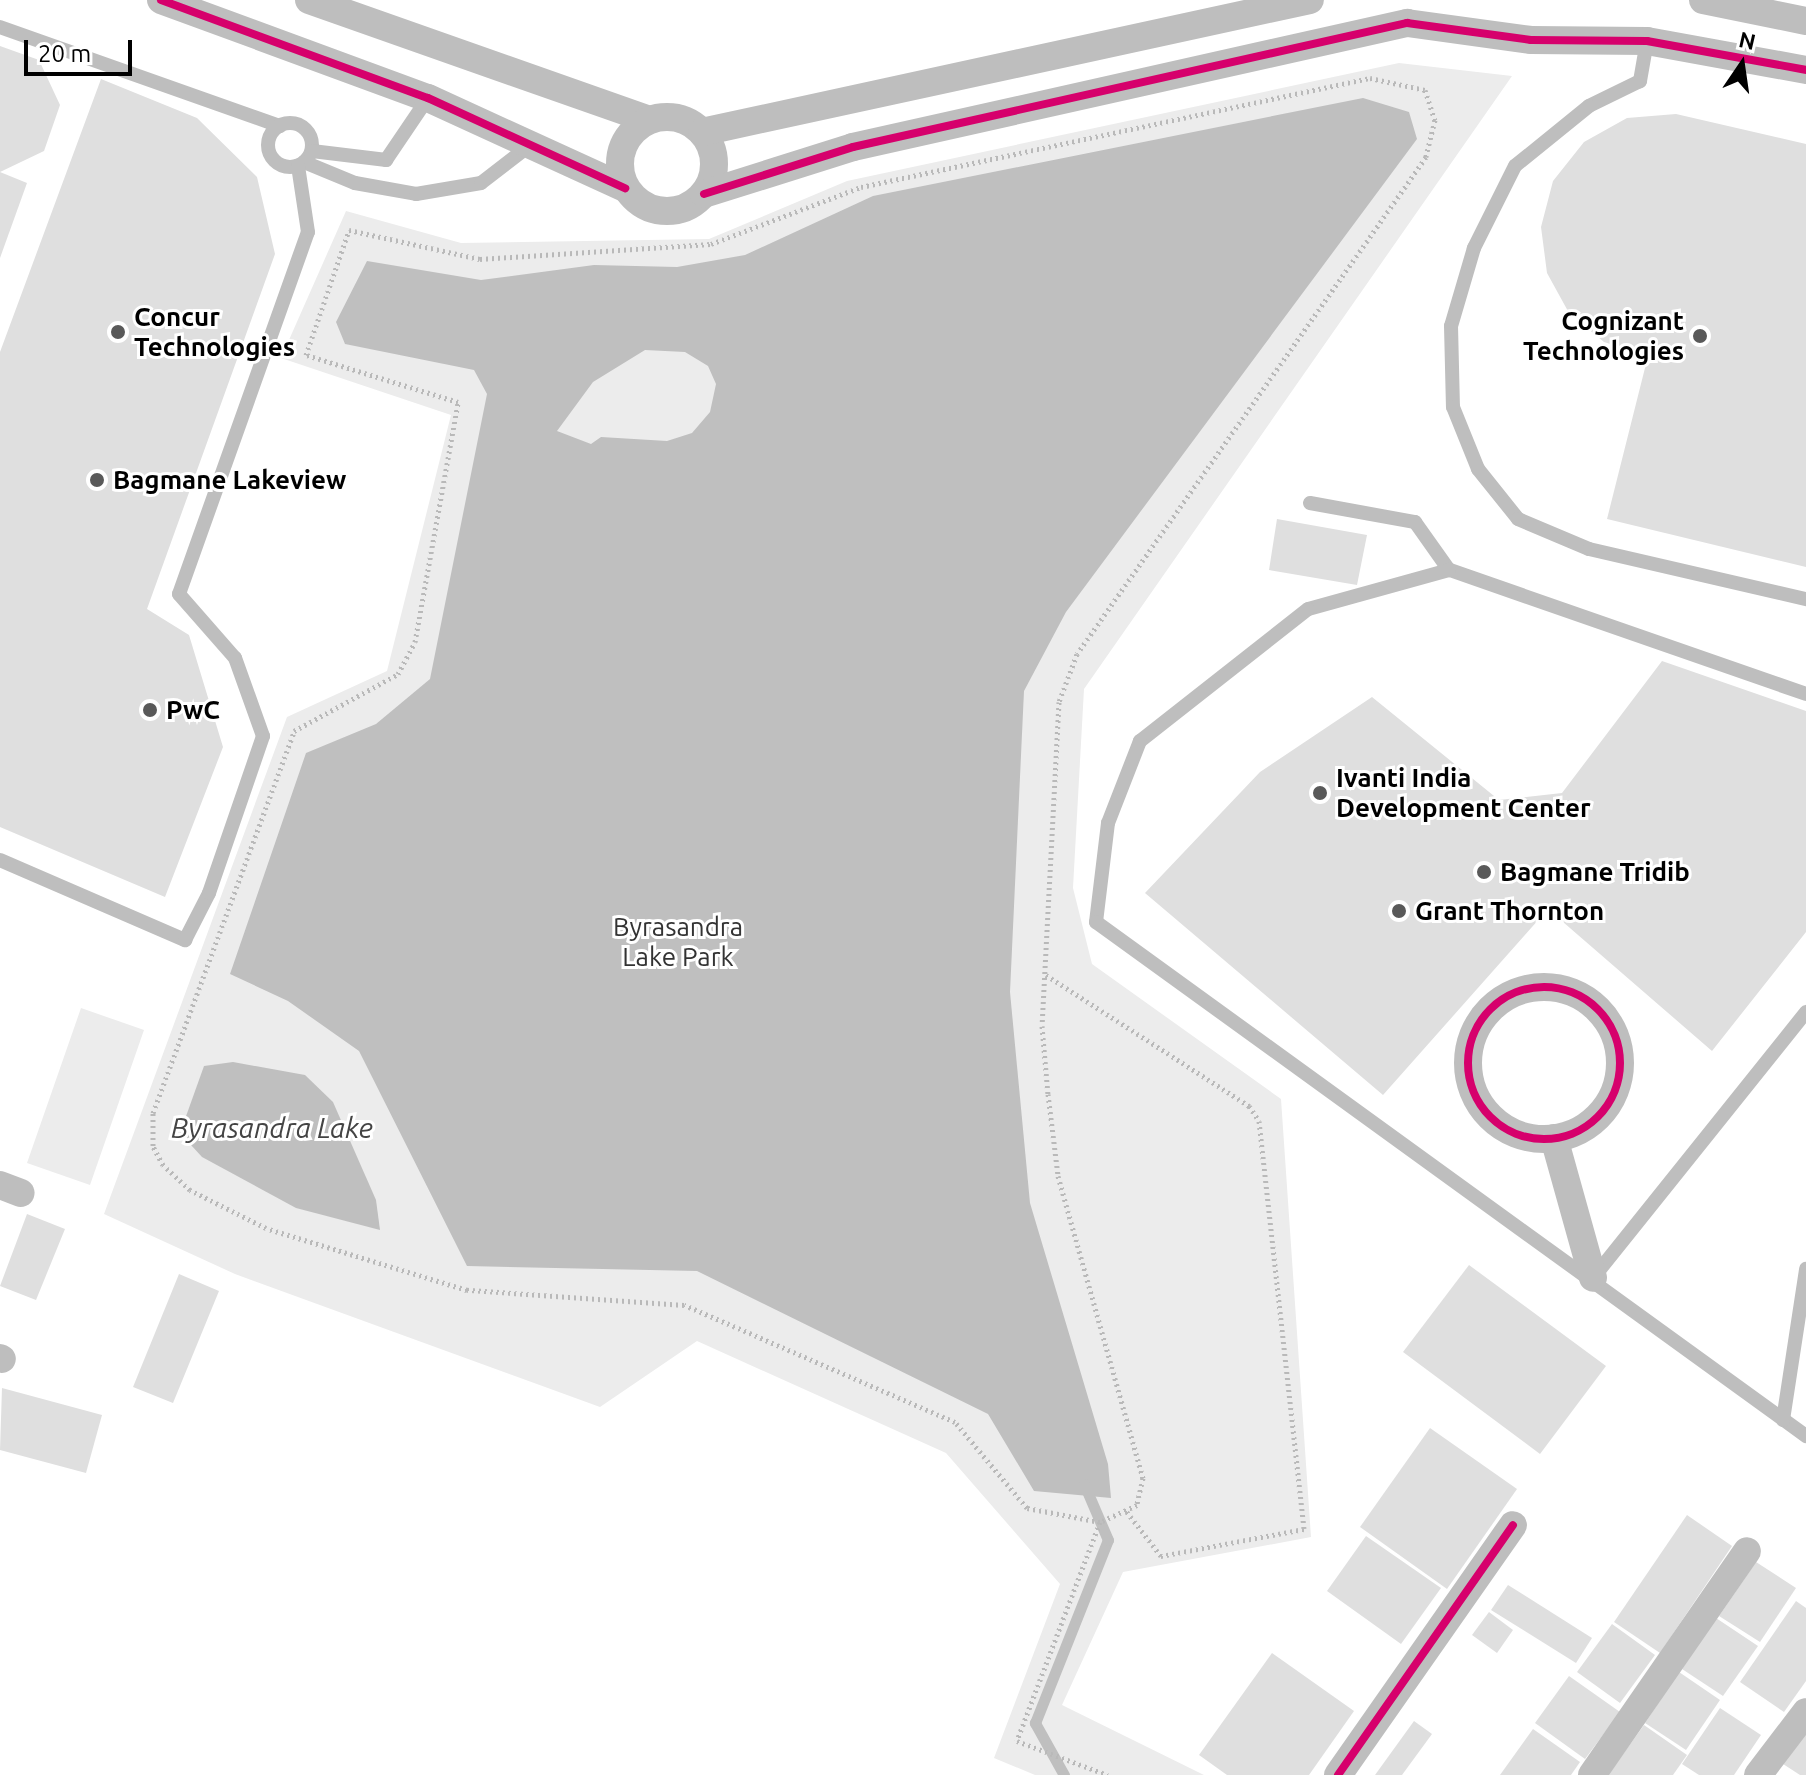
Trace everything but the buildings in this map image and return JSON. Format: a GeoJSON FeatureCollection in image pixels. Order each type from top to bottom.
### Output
{"type":"FeatureCollection","features":[{"type":"Feature","properties":{"kind":"street"},"geometry":{"type":"LineString","coordinates":[[161,0],[428,98],[533,143],[625,188],[663,212],[704,194],[853,147],[1407,23],[1531,40],[1647,41],[1806,70]]}},
{"type":"Feature","properties":{"kind":"street"},"geometry":{"type":"LineString","coordinates":[[309,0],[649,120],[677,118],[702,132],[1310,0]]}},
{"type":"Feature","properties":{"kind":"street"},"geometry":{"type":"LineString","coordinates":[[1703,0],[1806,21]]}},
{"type":"Feature","properties":{"kind":"street"},"geometry":{"type":"LineString","coordinates":[[625,188],[625,141],[649,120]]}},
{"type":"Feature","properties":{"kind":"street"},"geometry":{"type":"LineString","coordinates":[[702,132],[714,169],[704,194]]}},
{"type":"Feature","properties":{"kind":"street"},"geometry":{"type":"LineString","coordinates":[[1543,987],[1597,1008],[1621,1060],[1601,1114],[1554,1138],[1526,1137],[1490,1117],[1467,1063],[1490,1009],[1543,987]]}},
{"type":"Feature","properties":{"kind":"street"},"geometry":{"type":"LineString","coordinates":[[1554,1138],[1593,1278]]}},
{"type":"Feature","properties":{"kind":"street"},"geometry":{"type":"LineString","coordinates":[[1338,1775],[1513,1525]]}},
{"type":"Feature","properties":{"kind":"street"},"geometry":{"type":"LineString","coordinates":[[1592,1775],[1747,1551]]}},
{"type":"Feature","properties":{"kind":"street"},"geometry":{"type":"LineString","coordinates":[[1758,1775],[1806,1712]]}},
{"type":"Feature","properties":{"kind":"lane"},"geometry":{"type":"LineString","coordinates":[[0,27],[280,126],[306,130],[308,232],[179,594],[235,658],[263,736],[209,893],[185,940],[0,860]]}},
{"type":"Feature","properties":{"kind":"lane"},"geometry":{"type":"LineString","coordinates":[[1647,41],[1640,81],[1589,106],[1515,166],[1474,248],[1451,326],[1453,407],[1478,469],[1518,519],[1589,549],[1806,599]]}},
{"type":"Feature","properties":{"kind":"lane"},"geometry":{"type":"LineString","coordinates":[[280,126],[269,151],[284,166],[305,160],[386,160],[428,98]]}},
{"type":"Feature","properties":{"kind":"lane"},"geometry":{"type":"LineString","coordinates":[[305,160],[355,183],[416,194],[481,183],[533,143]]}},
{"type":"Feature","properties":{"kind":"lane"},"geometry":{"type":"LineString","coordinates":[[1310,503],[1415,522],[1449,570]]}},
{"type":"Feature","properties":{"kind":"lane"},"geometry":{"type":"LineString","coordinates":[[1806,694],[1449,570],[1308,609],[1140,741],[1108,823],[1096,922],[1593,1278],[1806,1436]]}},
{"type":"Feature","properties":{"kind":"lane"},"geometry":{"type":"LineString","coordinates":[[1593,1278],[1806,1012]]}},
{"type":"Feature","properties":{"kind":"lane"},"geometry":{"type":"LineString","coordinates":[[1783,1420],[1806,1269]]}},
{"type":"Feature","properties":{"kind":"path"},"geometry":{"type":"LineString","coordinates":[[1370,78],[1425,90],[1435,120],[1426,157],[1064,675],[1045,974],[1042,1026],[1058,1176],[1143,1478],[1137,1505],[1100,1522],[1027,1508],[955,1422],[684,1305],[467,1290],[266,1228],[190,1190],[163,1165],[153,1146],[153,1113],[294,731],[398,674],[415,642],[458,402],[306,355],[349,230],[480,259],[711,244],[861,187],[1370,78]]}},
{"type":"Feature","properties":{"kind":"path"},"geometry":{"type":"LineString","coordinates":[[1045,974],[1249,1106],[1259,1121],[1304,1529],[1161,1556],[1127,1512]]}},
{"type":"Feature","properties":{"kind":"path"},"geometry":{"type":"LineString","coordinates":[[1100,1522],[1017,1741],[1108,1775]]}},
{"type":"Feature","properties":{"kind":"green space","name":"Byrasandra Lake"},"geometry":{"type":"Polygon","coordinates":[[[1399,63],[1512,76],[1084,689],[1073,888],[1092,964],[1281,1099],[1311,1537],[1123,1572],[1062,1705],[1204,1775],[1035,1775],[994,1758],[1060,1584],[946,1453],[697,1341],[600,1407],[235,1274],[104,1214],[287,717],[387,671],[451,415],[281,358],[346,211],[461,243],[709,239],[847,181],[1399,63]]]}},
{"type":"Feature","properties":{"kind":"green space"},"geometry":{"type":"Polygon","coordinates":[[[81,1008],[144,1030],[90,1185],[27,1163],[81,1008]]]}},
{"type":"Feature","properties":{"kind":"water","name":"Byrasandra Lake"},"geometry":{"type":"Polygon","coordinates":[[[1363,98],[1409,112],[1417,139],[1066,612],[1024,691],[1010,992],[1030,1203],[1108,1464],[1111,1498],[1034,1491],[988,1414],[697,1271],[467,1266],[359,1051],[288,1001],[230,974],[306,753],[376,724],[430,679],[487,394],[474,370],[345,344],[336,322],[367,261],[481,280],[594,265],[677,267],[745,255],[873,196],[1363,98]],[[645,350],[593,382],[557,431],[591,444],[601,437],[667,441],[692,433],[710,412],[716,384],[708,366],[685,352],[645,350]]]}},
{"type":"Feature","properties":{"kind":"water","name":"Byrasandra Lake"},"geometry":{"type":"Polygon","coordinates":[[[233,1062],[305,1075],[333,1102],[376,1200],[380,1230],[296,1208],[202,1157],[180,1133],[204,1066],[233,1062]]]}},
{"type":"Feature","properties":{"kind":"waterway"},"geometry":{"type":"LineString","coordinates":[[1064,1775],[1035,1723],[1108,1540],[1084,1484]]}},
{"type":"Feature","properties":{"kind":"cycle path"},"geometry":{"type":"LineString","coordinates":[[161,0],[428,98],[625,188]]}},
{"type":"Feature","properties":{"kind":"cycle path"},"geometry":{"type":"LineString","coordinates":[[704,194],[853,147],[1407,23],[1531,40],[1647,41],[1806,70]]}},
{"type":"Feature","properties":{"kind":"cycle path"},"geometry":{"type":"LineString","coordinates":[[1544,987],[1573,993],[1598,1009],[1614,1034],[1620,1063],[1614,1092],[1598,1117],[1573,1133],[1544,1139],[1515,1133],[1490,1117],[1474,1092],[1468,1063],[1474,1034],[1490,1009],[1515,993],[1544,987]]}},
{"type":"Feature","properties":{"kind":"cycle path"},"geometry":{"type":"LineString","coordinates":[[1338,1775],[1513,1525]]}},
{"type":"Feature","properties":{"kind":"place","name":"Concur Technologies"},"geometry":{"type":"Point","coordinates":[118,332]}},
{"type":"Feature","properties":{"kind":"place","name":"Cognizant Technologies"},"geometry":{"type":"Point","coordinates":[1700,336]}},
{"type":"Feature","properties":{"kind":"place","name":"Bagmane Lakeview"},"geometry":{"type":"Point","coordinates":[97,480]}},
{"type":"Feature","properties":{"kind":"place","name":"PwC"},"geometry":{"type":"Point","coordinates":[150,710]}},
{"type":"Feature","properties":{"kind":"place","name":"Ivanti India Development Center"},"geometry":{"type":"Point","coordinates":[1320,793]}},
{"type":"Feature","properties":{"kind":"place","name":"Bagmane Tridib"},"geometry":{"type":"Point","coordinates":[1484,872]}},
{"type":"Feature","properties":{"kind":"place","name":"Grant Thornton"},"geometry":{"type":"Point","coordinates":[1399,911]}},
{"type":"Feature","properties":{"kind":"park label","name":"Byrasandra Lake Park"},"geometry":{"type":"Point","coordinates":[678,942]}}]}
